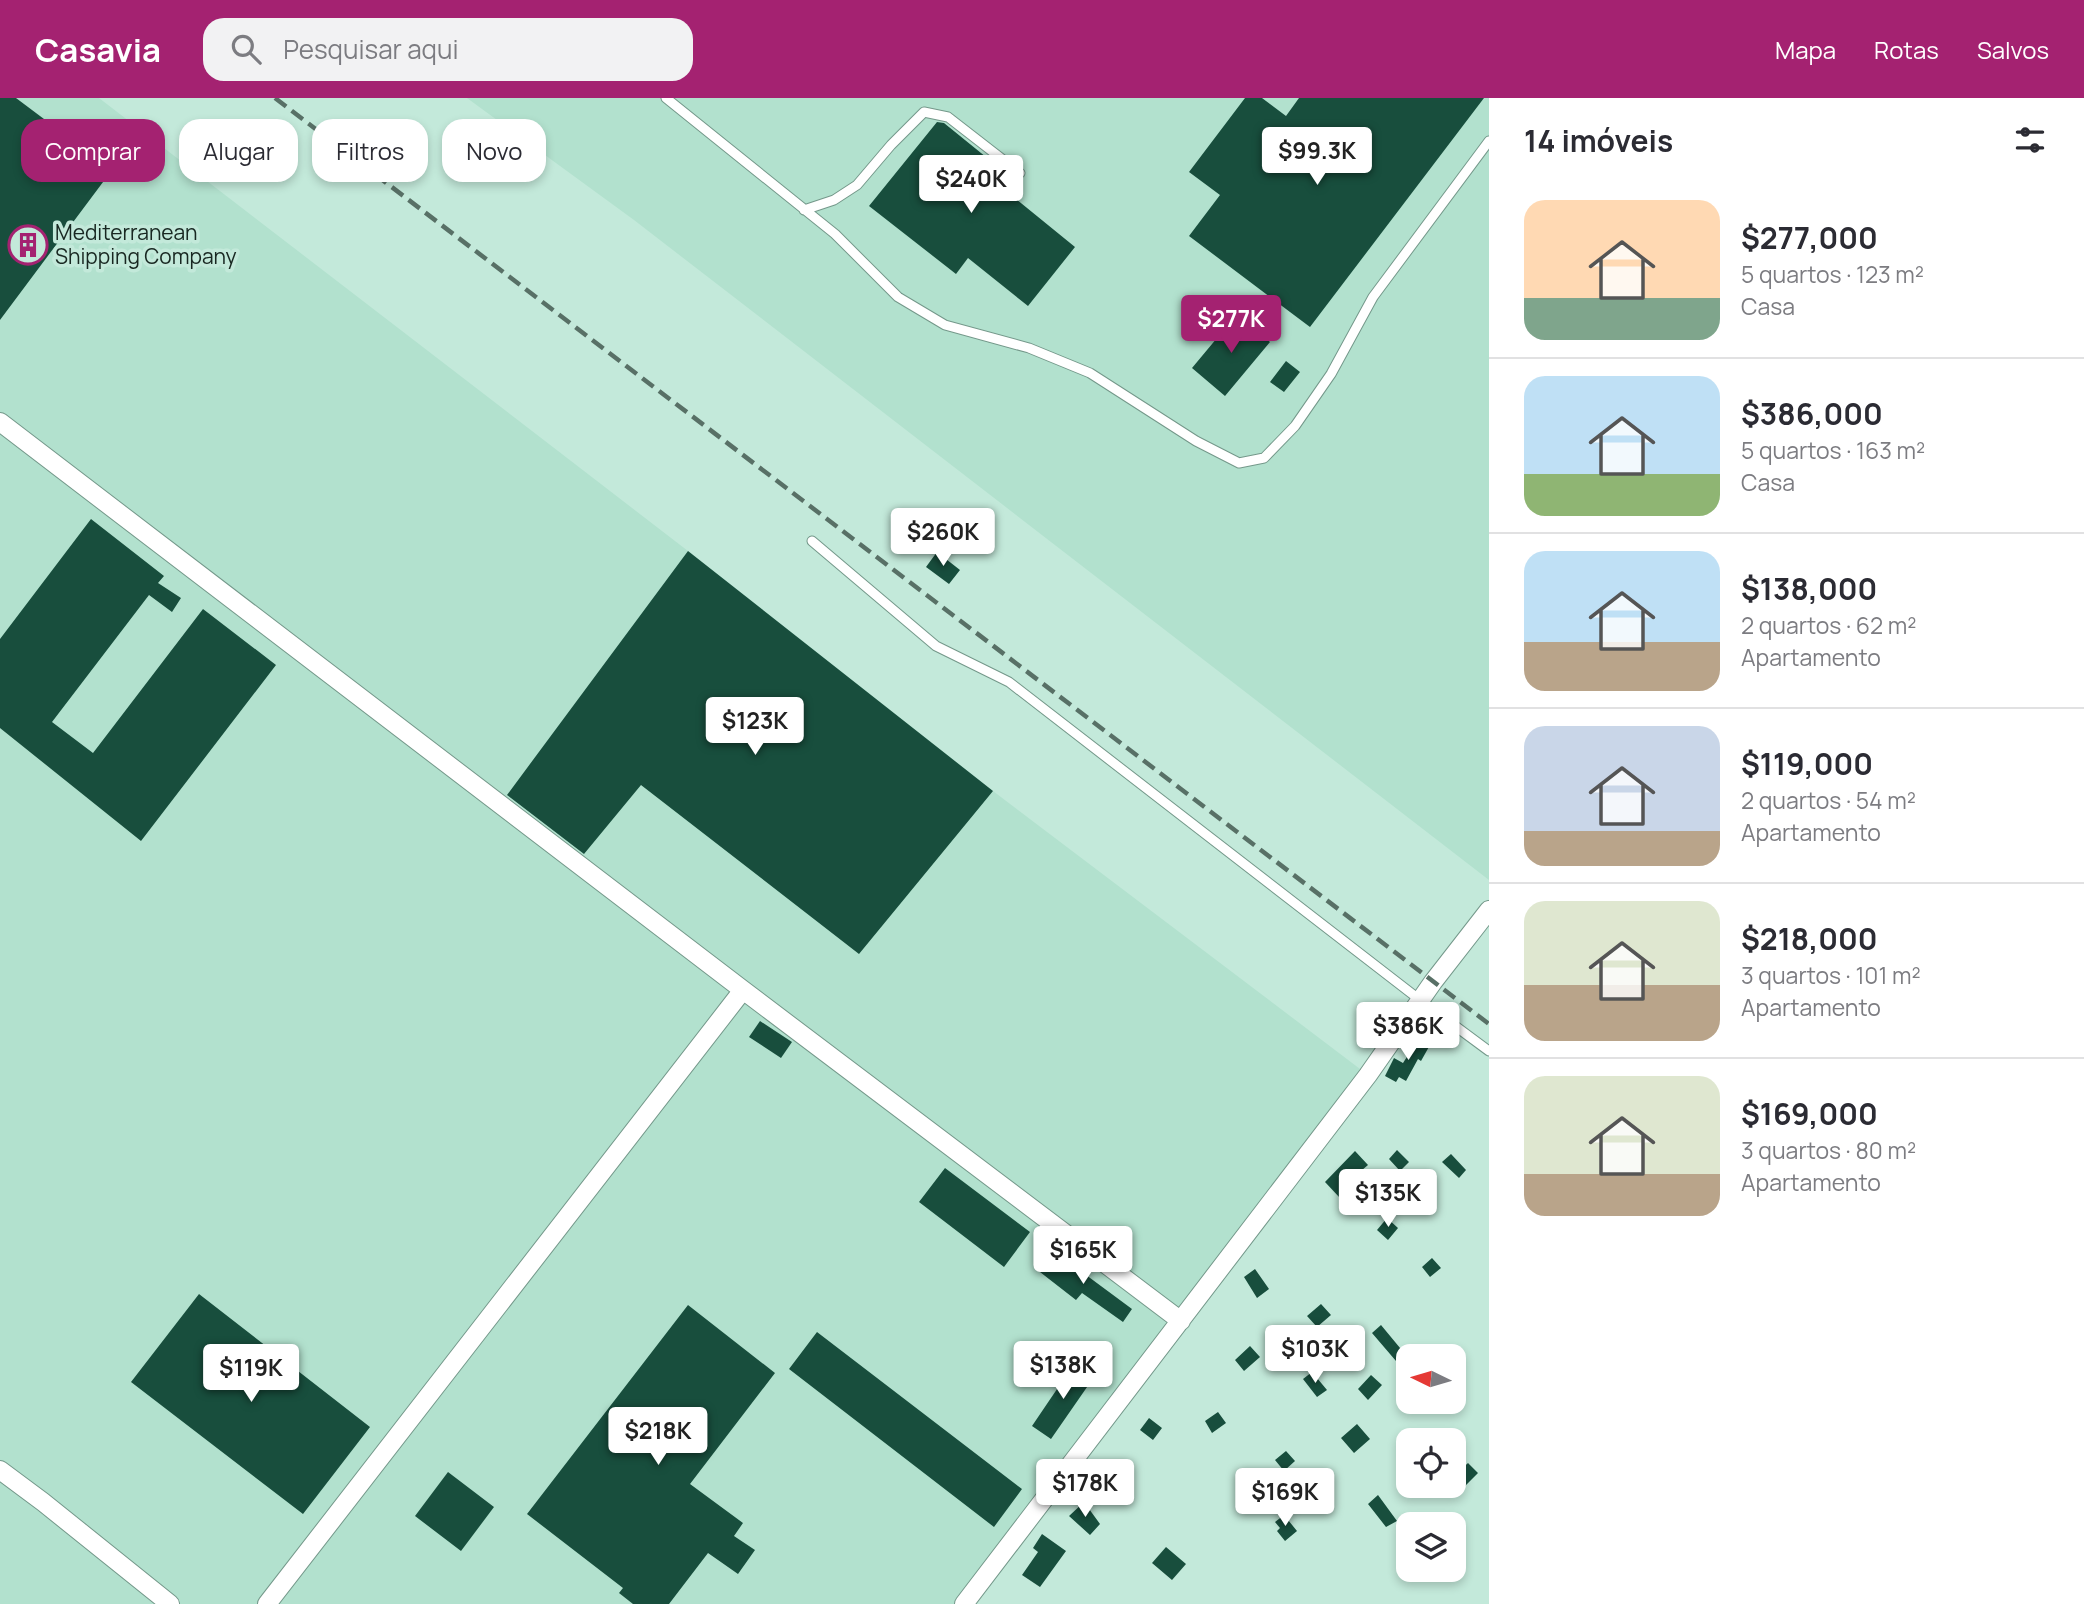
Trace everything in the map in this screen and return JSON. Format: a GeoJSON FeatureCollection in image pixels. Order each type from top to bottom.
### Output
{"type":"FeatureCollection","features":[{"type":"Feature","properties":{"kind":"street"},"geometry":{"type":"LineString","coordinates":[[0,422],[1181,1321]]}},
{"type":"Feature","properties":{"kind":"street"},"geometry":{"type":"LineString","coordinates":[[964,1604],[1368,1075],[1420,1000],[1489,910]]}},
{"type":"Feature","properties":{"kind":"street"},"geometry":{"type":"LineString","coordinates":[[267,1604],[743,990]]}},
{"type":"Feature","properties":{"kind":"street"},"geometry":{"type":"LineString","coordinates":[[0,1471],[54,1510],[170,1604]]}},
{"type":"Feature","properties":{"kind":"lane"},"geometry":{"type":"LineString","coordinates":[[666,98],[835,234],[898,297],[946,325],[1029,348],[1090,373],[1196,441],[1239,463],[1264,458],[1296,426],[1331,374],[1373,297],[1489,141]]}},
{"type":"Feature","properties":{"kind":"lane"},"geometry":{"type":"LineString","coordinates":[[804,210],[834,200],[857,185],[891,145],[925,112],[948,117],[1020,173]]}},
{"type":"Feature","properties":{"kind":"lane"},"geometry":{"type":"LineString","coordinates":[[812,541],[936,646],[1009,682],[1489,1051]]}},
{"type":"Feature","properties":{"kind":"shaded area"},"geometry":{"type":"Polygon","coordinates":[[[0,98],[99,98],[126,119],[21,119],[21,182],[165,182],[165,149],[179,160],[179,182],[208,182],[688,551],[993,791],[1368,1075],[962,1604],[0,1604],[0,98]]]}},
{"type":"Feature","properties":{"kind":"shaded area"},"geometry":{"type":"Polygon","coordinates":[[[467,98],[1489,98],[1489,880],[634,220],[546,156],[546,119],[496,119],[467,98]]]}},
{"type":"Feature","properties":{"kind":"building","name":"Mediterranean Shipping Company"},"geometry":{"type":"Polygon","coordinates":[[[0,98],[16,98],[44,119],[21,119],[21,182],[103,182],[0,320],[0,98]]]}},
{"type":"Feature","properties":{"kind":"building"},"geometry":{"type":"Polygon","coordinates":[[[1245,98],[1262,98],[1286,116],[1299,98],[1484,98],[1310,327],[1189,236],[1220,195],[1189,172],[1245,98]]]}},
{"type":"Feature","properties":{"kind":"building"},"geometry":{"type":"Polygon","coordinates":[[[937,122],[944,123],[1018,183],[1010,194],[1075,247],[1028,306],[968,258],[956,274],[869,206],[937,122]]]}},
{"type":"Feature","properties":{"kind":"building"},"geometry":{"type":"Polygon","coordinates":[[[1237,314],[1270,342],[1225,396],[1192,368],[1237,314]]]}},
{"type":"Feature","properties":{"kind":"building"},"geometry":{"type":"Polygon","coordinates":[[[1286,361],[1300,372],[1284,392],[1270,382],[1286,361]]]}},
{"type":"Feature","properties":{"kind":"building"},"geometry":{"type":"Polygon","coordinates":[[[91,519],[164,576],[158,583],[181,598],[172,612],[149,595],[52,722],[93,753],[203,609],[276,665],[141,841],[0,728],[0,639],[91,519]]]}},
{"type":"Feature","properties":{"kind":"building"},"geometry":{"type":"Polygon","coordinates":[[[688,551],[993,791],[859,954],[641,785],[584,854],[507,795],[688,551]]]}},
{"type":"Feature","properties":{"kind":"building"},"geometry":{"type":"Polygon","coordinates":[[[937,552],[960,570],[949,584],[926,567],[937,552]]]}},
{"type":"Feature","properties":{"kind":"building"},"geometry":{"type":"Polygon","coordinates":[[[760,1021],[792,1042],[781,1058],[749,1037],[760,1021]]]}},
{"type":"Feature","properties":{"kind":"building"},"geometry":{"type":"Polygon","coordinates":[[[1419,1038],[1430,1045],[1421,1061],[1418,1059],[1406,1081],[1399,1077],[1396,1082],[1385,1076],[1394,1058],[1403,1063],[1419,1038]]]}},
{"type":"Feature","properties":{"kind":"building"},"geometry":{"type":"Polygon","coordinates":[[[1397,1150],[1409,1162],[1400,1171],[1389,1159],[1397,1150]]]}},
{"type":"Feature","properties":{"kind":"building"},"geometry":{"type":"Polygon","coordinates":[[[1355,1151],[1368,1165],[1348,1182],[1367,1203],[1355,1214],[1325,1182],[1355,1151]]]}},
{"type":"Feature","properties":{"kind":"building"},"geometry":{"type":"Polygon","coordinates":[[[1451,1154],[1466,1170],[1459,1178],[1442,1162],[1451,1154]]]}},
{"type":"Feature","properties":{"kind":"building"},"geometry":{"type":"Polygon","coordinates":[[[945,1168],[1030,1232],[1004,1267],[919,1202],[945,1168]]]}},
{"type":"Feature","properties":{"kind":"building"},"geometry":{"type":"Polygon","coordinates":[[[1387,1218],[1398,1228],[1388,1240],[1377,1230],[1387,1218]]]}},
{"type":"Feature","properties":{"kind":"building"},"geometry":{"type":"Polygon","coordinates":[[[1055,1252],[1132,1309],[1123,1322],[1082,1293],[1076,1300],[1040,1272],[1055,1252]]]}},
{"type":"Feature","properties":{"kind":"building"},"geometry":{"type":"Polygon","coordinates":[[[1432,1258],[1441,1268],[1430,1277],[1422,1267],[1432,1258]]]}},
{"type":"Feature","properties":{"kind":"building"},"geometry":{"type":"Polygon","coordinates":[[[1255,1269],[1269,1289],[1257,1298],[1244,1277],[1255,1269]]]}},
{"type":"Feature","properties":{"kind":"building"},"geometry":{"type":"Polygon","coordinates":[[[199,1294],[370,1427],[303,1514],[131,1382],[199,1294]]]}},
{"type":"Feature","properties":{"kind":"building"},"geometry":{"type":"Polygon","coordinates":[[[1321,1304],[1331,1315],[1317,1327],[1307,1316],[1321,1304]]]}},
{"type":"Feature","properties":{"kind":"building"},"geometry":{"type":"Polygon","coordinates":[[[688,1305],[775,1373],[690,1484],[743,1523],[734,1536],[755,1550],[738,1574],[708,1553],[669,1604],[633,1604],[619,1593],[623,1588],[527,1514],[688,1305]]]}},
{"type":"Feature","properties":{"kind":"building"},"geometry":{"type":"Polygon","coordinates":[[[1381,1325],[1397,1344],[1396,1361],[1372,1333],[1381,1325]]]}},
{"type":"Feature","properties":{"kind":"building"},"geometry":{"type":"Polygon","coordinates":[[[817,1332],[1022,1489],[994,1527],[789,1369],[817,1332]]]}},
{"type":"Feature","properties":{"kind":"building"},"geometry":{"type":"Polygon","coordinates":[[[1250,1346],[1260,1357],[1244,1371],[1235,1360],[1250,1346]]]}},
{"type":"Feature","properties":{"kind":"building"},"geometry":{"type":"Polygon","coordinates":[[[1074,1364],[1094,1377],[1051,1439],[1032,1426],[1074,1364]]]}},
{"type":"Feature","properties":{"kind":"building"},"geometry":{"type":"Polygon","coordinates":[[[1312,1372],[1327,1390],[1317,1397],[1303,1379],[1312,1372]]]}},
{"type":"Feature","properties":{"kind":"building"},"geometry":{"type":"Polygon","coordinates":[[[1371,1375],[1382,1385],[1368,1400],[1358,1389],[1371,1375]]]}},
{"type":"Feature","properties":{"kind":"building"},"geometry":{"type":"Polygon","coordinates":[[[1218,1412],[1226,1423],[1212,1433],[1205,1421],[1218,1412]]]}},
{"type":"Feature","properties":{"kind":"building"},"geometry":{"type":"Polygon","coordinates":[[[1149,1418],[1162,1428],[1153,1440],[1140,1430],[1149,1418]]]}},
{"type":"Feature","properties":{"kind":"building"},"geometry":{"type":"Polygon","coordinates":[[[1357,1424],[1370,1439],[1354,1453],[1341,1438],[1357,1424]]]}},
{"type":"Feature","properties":{"kind":"building"},"geometry":{"type":"Polygon","coordinates":[[[1286,1451],[1295,1461],[1284,1471],[1275,1460],[1286,1451]]]}},
{"type":"Feature","properties":{"kind":"building"},"geometry":{"type":"Polygon","coordinates":[[[1468,1463],[1478,1473],[1466,1485],[1468,1463]]]}},
{"type":"Feature","properties":{"kind":"building"},"geometry":{"type":"Polygon","coordinates":[[[1111,1465],[1124,1476],[1114,1487],[1102,1476],[1111,1465]]]}},
{"type":"Feature","properties":{"kind":"building"},"geometry":{"type":"Polygon","coordinates":[[[448,1472],[494,1507],[461,1551],[415,1516],[448,1472]]]}},
{"type":"Feature","properties":{"kind":"building"},"geometry":{"type":"Polygon","coordinates":[[[1378,1495],[1396,1522],[1386,1527],[1368,1504],[1378,1495]]]}},
{"type":"Feature","properties":{"kind":"building"},"geometry":{"type":"Polygon","coordinates":[[[1084,1502],[1100,1524],[1090,1535],[1069,1516],[1084,1502]]]}},
{"type":"Feature","properties":{"kind":"building"},"geometry":{"type":"Polygon","coordinates":[[[1284,1515],[1297,1531],[1285,1541],[1277,1531],[1280,1528],[1275,1522],[1284,1515]]]}},
{"type":"Feature","properties":{"kind":"building"},"geometry":{"type":"Polygon","coordinates":[[[1042,1534],[1066,1551],[1040,1587],[1022,1575],[1038,1552],[1033,1548],[1042,1534]]]}},
{"type":"Feature","properties":{"kind":"building"},"geometry":{"type":"Polygon","coordinates":[[[1166,1547],[1186,1564],[1172,1580],[1152,1563],[1166,1547]]]}},
{"type":"Feature","properties":{"kind":"railway"},"geometry":{"type":"LineString","coordinates":[[275,98],[1489,1024]]}},
{"type":"Feature","properties":{"kind":"place","name":"Mediterranean Shipping Company"},"geometry":{"type":"Point","coordinates":[28,245]}}]}
